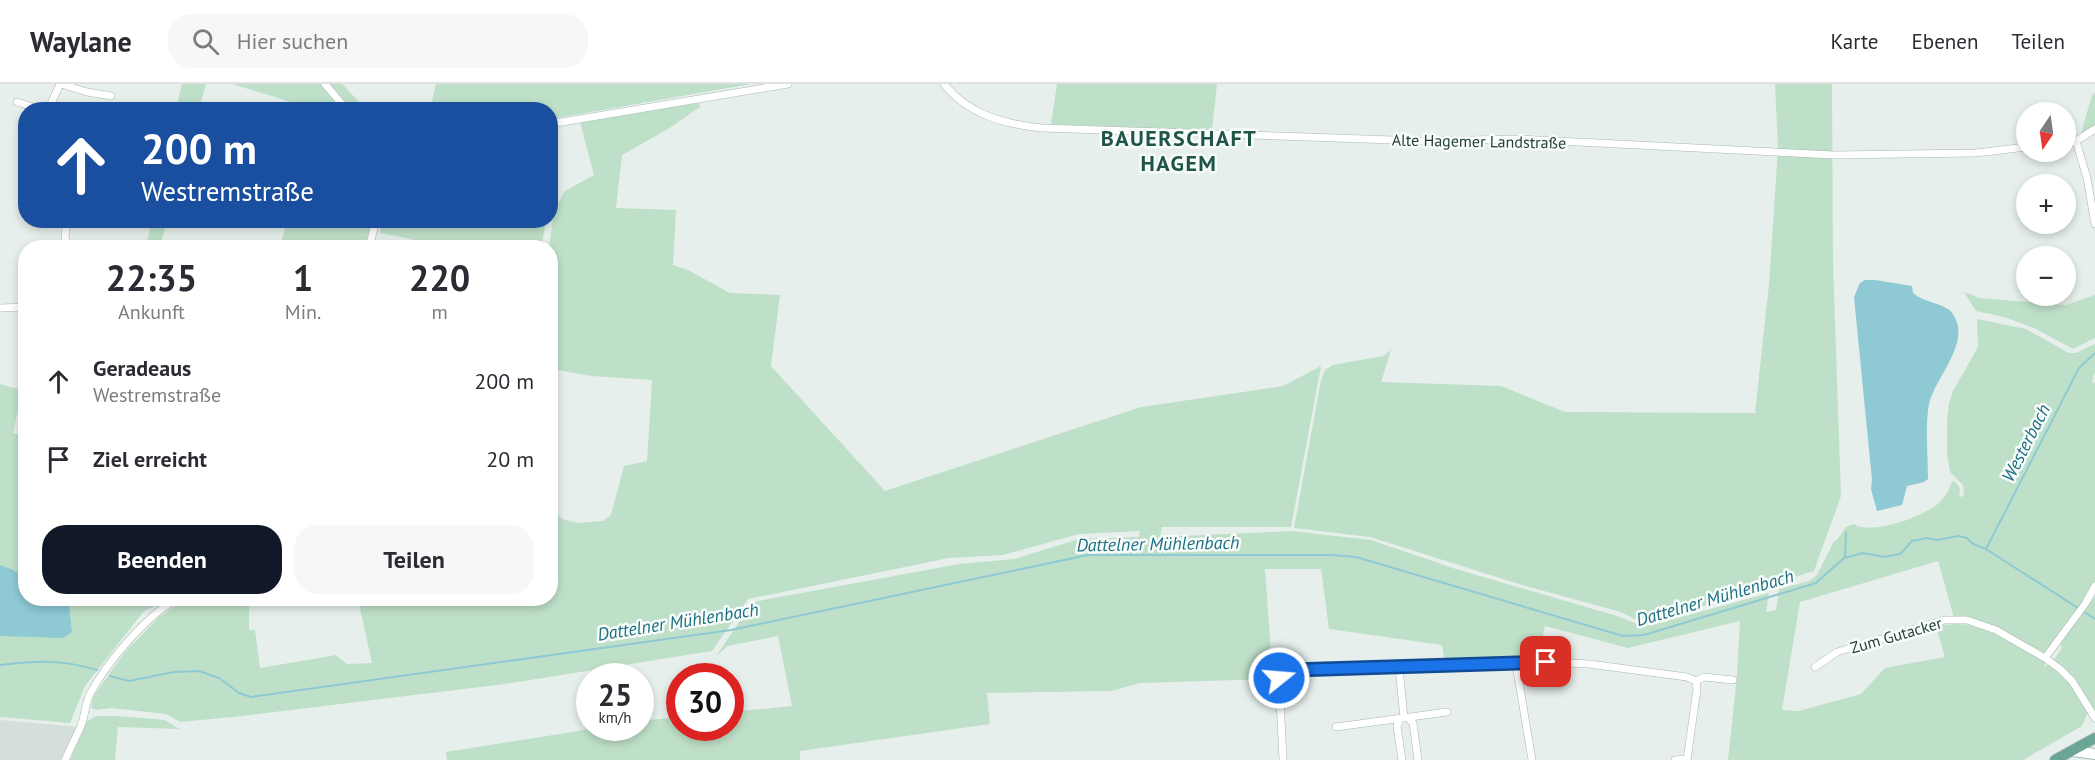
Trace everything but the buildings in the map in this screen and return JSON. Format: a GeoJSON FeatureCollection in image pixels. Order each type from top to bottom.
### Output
{"type":"FeatureCollection","features":[{"type":"Feature","properties":{"kind":"main road"},"geometry":{"type":"LineString","coordinates":[[2055,760],[2095,738]]}},
{"type":"Feature","properties":{"kind":"street"},"geometry":{"type":"LineString","coordinates":[[52,102],[61,84],[111,96]]}},
{"type":"Feature","properties":{"kind":"street"},"geometry":{"type":"LineString","coordinates":[[325,84],[340,102]]}},
{"type":"Feature","properties":{"kind":"street"},"geometry":{"type":"LineString","coordinates":[[558,123],[788,84]]}},
{"type":"Feature","properties":{"kind":"street","name":"Alte Hagemer Landstraße"},"geometry":{"type":"LineString","coordinates":[[944,84],[952,94],[983,116],[1012,125],[1042,128],[1422,141],[1521,139],[1834,155],[1976,153],[2016,148]]}},
{"type":"Feature","properties":{"kind":"street"},"geometry":{"type":"LineString","coordinates":[[2095,129],[2076,141],[2087,178],[2095,224]]}},
{"type":"Feature","properties":{"kind":"street"},"geometry":{"type":"LineString","coordinates":[[0,308],[18,307]]}},
{"type":"Feature","properties":{"kind":"street"},"geometry":{"type":"LineString","coordinates":[[2045,658],[2085,604],[2095,586]]}},
{"type":"Feature","properties":{"kind":"street"},"geometry":{"type":"LineString","coordinates":[[65,760],[80,727],[89,697],[105,670],[131,639],[165,606]]}},
{"type":"Feature","properties":{"kind":"street","name":"Zum Gutacker"},"geometry":{"type":"LineString","coordinates":[[1815,667],[1837,652],[1945,620],[1967,620],[1996,630],[2060,669],[2072,681],[2095,718]]}},
{"type":"Feature","properties":{"kind":"street"},"geometry":{"type":"LineString","coordinates":[[1283,760],[1279,685],[1282,673],[1292,670],[1546,662],[1589,664],[1687,677],[1695,681],[1697,689],[1687,759],[1675,760]]}},
{"type":"Feature","properties":{"kind":"street"},"geometry":{"type":"LineString","coordinates":[[1516,664],[1532,760]]}},
{"type":"Feature","properties":{"kind":"street"},"geometry":{"type":"LineString","coordinates":[[1398,668],[1404,718],[1397,726],[1402,760]]}},
{"type":"Feature","properties":{"kind":"street"},"geometry":{"type":"LineString","coordinates":[[1695,681],[1704,677],[1733,680]]}},
{"type":"Feature","properties":{"kind":"street"},"geometry":{"type":"LineString","coordinates":[[1336,727],[1447,712]]}},
{"type":"Feature","properties":{"kind":"street"},"geometry":{"type":"LineString","coordinates":[[1404,718],[1413,723],[1418,760]]}},
{"type":"Feature","properties":{"kind":"street"},"geometry":{"type":"LineString","coordinates":[[2073,751],[2095,754]]}},
{"type":"Feature","properties":{"kind":"shaded area"},"geometry":{"type":"Polygon","coordinates":[[[0,720],[80,727],[65,760],[0,760],[0,720]]]}},
{"type":"Feature","properties":{"kind":"green space"},"geometry":{"type":"Polygon","coordinates":[[[182,84],[206,84],[201,102],[178,102],[182,84]]]}},
{"type":"Feature","properties":{"kind":"green space"},"geometry":{"type":"Polygon","coordinates":[[[232,84],[342,84],[359,102],[291,102],[232,84]]]}},
{"type":"Feature","properties":{"kind":"green space"},"geometry":{"type":"Polygon","coordinates":[[[436,84],[751,84],[558,118],[558,102],[432,102],[436,84]]]}},
{"type":"Feature","properties":{"kind":"green space"},"geometry":{"type":"Polygon","coordinates":[[[1057,84],[1217,84],[1212,131],[1051,124],[1057,84]]]}},
{"type":"Feature","properties":{"kind":"green space"},"geometry":{"type":"Polygon","coordinates":[[[1775,84],[1832,84],[1833,263],[1841,496],[1814,571],[1643,623],[1621,612],[1522,585],[1370,537],[1294,528],[1321,380],[1325,370],[1333,365],[1383,356],[1391,350],[1381,382],[1501,386],[1565,412],[1755,413],[1769,284],[1778,148],[1775,84]]]}},
{"type":"Feature","properties":{"kind":"green space"},"geometry":{"type":"Polygon","coordinates":[[[2095,93],[2095,125],[2081,133],[2092,95],[2095,93]]]}},
{"type":"Feature","properties":{"kind":"green space"},"geometry":{"type":"Polygon","coordinates":[[[699,103],[700,107],[668,129],[622,155],[616,208],[676,210],[673,265],[688,270],[730,293],[780,295],[771,366],[885,491],[1141,407],[1283,386],[1321,366],[1291,527],[1162,527],[1160,537],[1292,531],[1371,540],[1456,569],[1617,616],[1642,626],[1769,593],[1766,612],[1776,610],[1779,589],[1809,581],[1817,575],[1834,541],[1846,527],[1854,524],[1873,528],[1885,526],[1923,513],[1940,502],[1952,482],[1955,481],[1960,489],[1959,497],[1964,496],[1963,485],[1950,472],[1947,455],[1947,421],[1953,391],[1978,347],[1977,319],[2026,329],[2069,353],[2076,353],[2095,344],[2095,372],[2092,382],[2095,383],[2095,581],[2083,602],[2045,654],[1996,628],[1954,618],[1938,561],[1800,602],[1782,710],[1799,711],[1861,694],[1885,668],[1945,657],[1936,627],[1951,624],[1966,625],[1993,632],[2046,662],[2044,667],[2051,664],[2062,648],[2060,644],[2095,596],[2095,711],[2087,714],[2082,726],[2023,760],[1728,760],[1740,621],[1628,648],[1545,626],[1537,658],[1444,658],[1442,645],[1329,629],[1321,569],[1265,569],[1273,679],[1140,683],[1111,691],[987,693],[990,724],[800,751],[800,760],[447,760],[446,752],[576,731],[576,741],[654,741],[654,720],[666,718],[666,741],[744,741],[744,711],[792,706],[778,636],[728,646],[716,656],[753,602],[959,564],[1014,559],[1079,539],[1139,537],[1140,531],[1079,534],[1003,555],[949,558],[748,599],[712,651],[637,663],[576,663],[576,673],[505,684],[180,722],[166,714],[91,708],[93,697],[125,652],[159,617],[175,606],[249,606],[249,630],[255,630],[260,668],[336,655],[347,664],[372,663],[360,606],[558,606],[558,514],[562,519],[578,523],[603,521],[611,515],[624,466],[647,461],[652,380],[592,376],[558,370],[558,240],[550,240],[552,228],[558,228],[558,204],[565,191],[594,175],[580,122],[699,103]]]}},
{"type":"Feature","properties":{"kind":"green space"},"geometry":{"type":"Polygon","coordinates":[[[150,228],[165,228],[162,240],[148,240],[150,228]]]}},
{"type":"Feature","properties":{"kind":"green space"},"geometry":{"type":"Polygon","coordinates":[[[285,228],[370,228],[367,240],[282,240],[285,228]]]}},
{"type":"Feature","properties":{"kind":"green space"},"geometry":{"type":"Polygon","coordinates":[[[381,228],[545,228],[542,240],[416,240],[380,233],[381,228]]]}},
{"type":"Feature","properties":{"kind":"green space"},"geometry":{"type":"Polygon","coordinates":[[[1964,292],[1980,298],[2016,301],[2016,306],[2076,306],[2076,302],[2095,295],[2095,338],[2073,349],[2034,328],[2004,317],[1976,311],[1964,292]]]}},
{"type":"Feature","properties":{"kind":"green space"},"geometry":{"type":"Polygon","coordinates":[[[0,384],[18,389],[18,409],[13,433],[18,435],[18,606],[155,606],[144,611],[85,686],[70,723],[0,717],[0,384]]]}},
{"type":"Feature","properties":{"kind":"green space"},"geometry":{"type":"Polygon","coordinates":[[[96,716],[165,720],[179,729],[118,727],[115,760],[70,760],[86,722],[96,716]]]}},
{"type":"Feature","properties":{"kind":"water"},"geometry":{"type":"Polygon","coordinates":[[[1865,280],[1912,286],[1913,293],[1950,310],[1958,325],[1955,348],[1929,404],[1928,479],[1907,486],[1902,505],[1877,511],[1871,489],[1854,297],[1860,283],[1865,280]]]}},
{"type":"Feature","properties":{"kind":"water"},"geometry":{"type":"Polygon","coordinates":[[[0,565],[18,573],[18,606],[69,606],[72,632],[63,638],[0,636],[0,565]]]}},
{"type":"Feature","properties":{"kind":"waterway","name":"Westerbach"},"geometry":{"type":"LineString","coordinates":[[1986,549],[2079,368],[2095,353]]}},
{"type":"Feature","properties":{"kind":"waterway"},"geometry":{"type":"LineString","coordinates":[[1845,557],[1846,533]]}},
{"type":"Feature","properties":{"kind":"waterway","name":"Dattelner Mühlenbach"},"geometry":{"type":"LineString","coordinates":[[110,676],[129,681],[174,672],[199,671],[219,678],[239,693],[251,697],[731,630],[1088,555],[1332,555],[1356,557],[1623,636],[1644,635],[1816,583],[1844,558],[1863,553],[1885,557],[1900,554],[1912,541],[1958,536],[1967,538],[1973,544],[1986,549],[2095,619]]}},
{"type":"Feature","properties":{"kind":"waterway","name":"Dattelner Mühlenbach"},"geometry":{"type":"LineString","coordinates":[[0,665],[49,662],[72,664],[97,670]]}},
{"type":"Feature","properties":{"kind":"district","name":"BAUERSCHAFT HAGEM"},"geometry":{"type":"Point","coordinates":[1179,150]}},
{"type":"Feature","properties":{"kind":"route"},"geometry":{"type":"LineString","coordinates":[[1279,678],[1282,673],[1292,670],[1546,662]]}}]}
